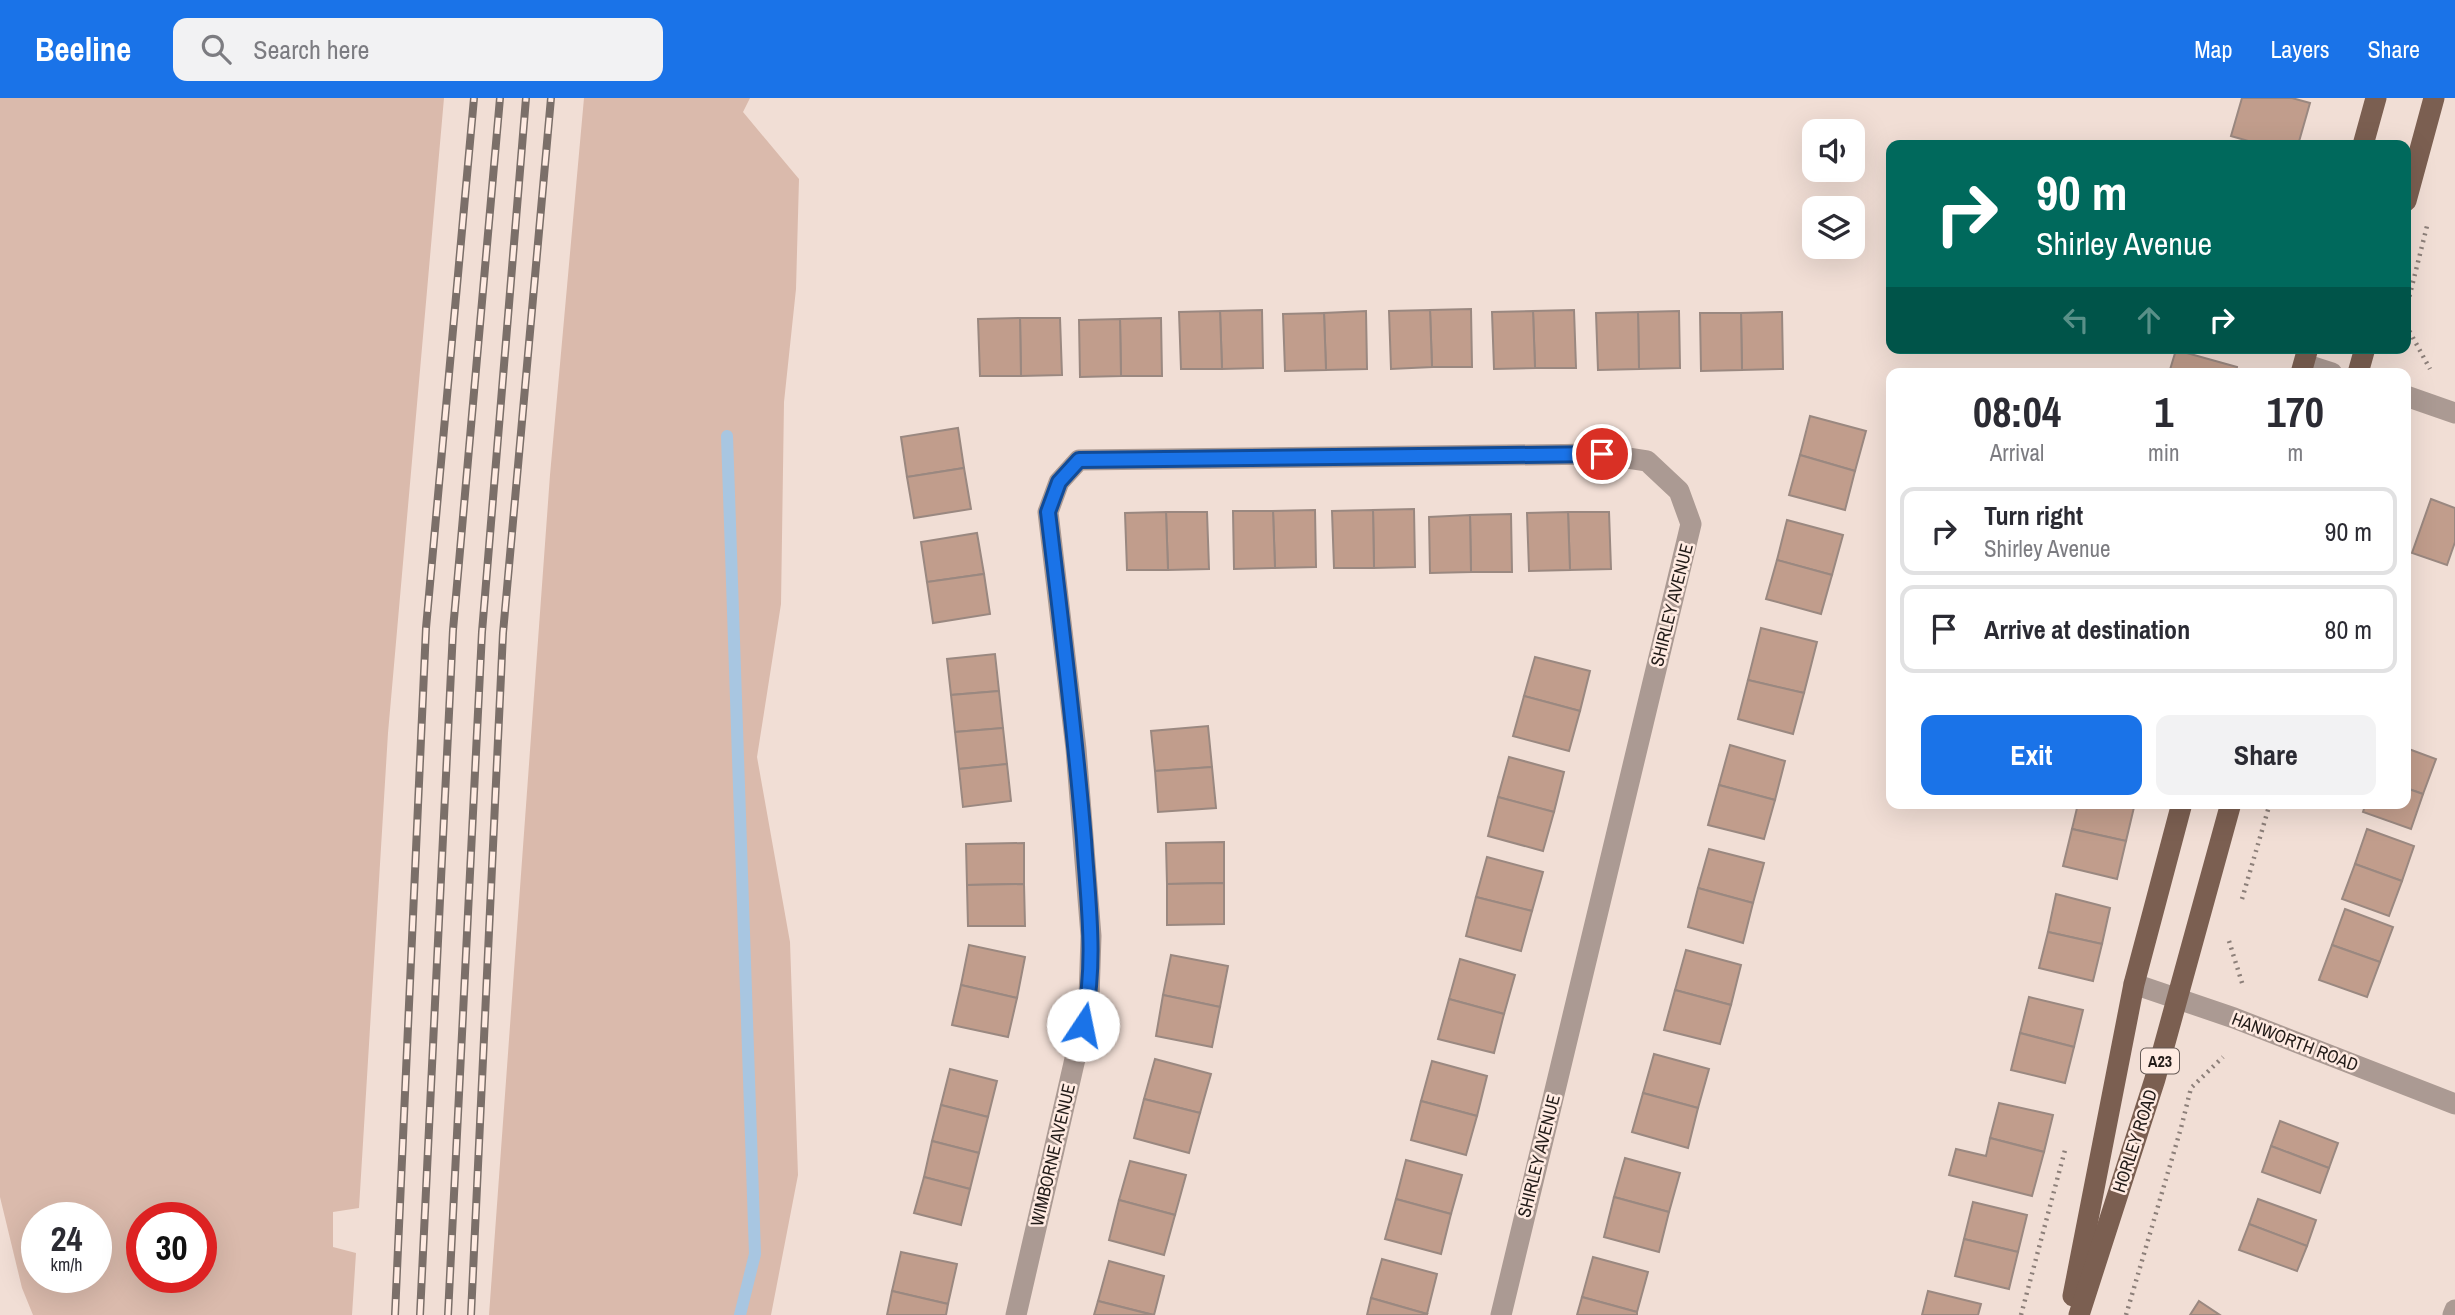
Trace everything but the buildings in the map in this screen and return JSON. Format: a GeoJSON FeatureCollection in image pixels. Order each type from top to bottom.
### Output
{"type":"FeatureCollection","features":[{"type":"Feature","properties":{"kind":"main road"},"geometry":{"type":"LineString","coordinates":[[2363,140],[2376,98]]}},
{"type":"Feature","properties":{"kind":"main road"},"geometry":{"type":"LineString","coordinates":[[2411,183],[2434,98]]}},
{"type":"Feature","properties":{"kind":"main road","name":"HORLEY ROAD"},"geometry":{"type":"LineString","coordinates":[[2070,1315],[2134,984],[2180,809]]}},
{"type":"Feature","properties":{"kind":"main road","name":"HORLEY ROAD"},"geometry":{"type":"LineString","coordinates":[[2079,1315],[2155,1079],[2229,809]]}},
{"type":"Feature","properties":{"kind":"street"},"geometry":{"type":"LineString","coordinates":[[2411,398],[2455,413]]}},
{"type":"Feature","properties":{"kind":"street","name":"SHIRLEY AVENUE"},"geometry":{"type":"LineString","coordinates":[[1079,460],[1602,454],[1647,461],[1679,491],[1691,524],[1500,1315]]}},
{"type":"Feature","properties":{"kind":"street","name":"WIMBORNE AVENUE"},"geometry":{"type":"LineString","coordinates":[[1016,1315],[1089,998],[1091,936],[1076,749],[1048,512],[1059,482],[1079,460]]}},
{"type":"Feature","properties":{"kind":"street","name":"HANWORTH ROAD"},"geometry":{"type":"LineString","coordinates":[[2134,984],[2455,1104]]}},
{"type":"Feature","properties":{"kind":"street"},"geometry":{"type":"LineString","coordinates":[[2453,1315],[2455,1310]]}},
{"type":"Feature","properties":{"kind":"path"},"geometry":{"type":"LineString","coordinates":[[2411,334],[2431,371]]}},
{"type":"Feature","properties":{"kind":"path"},"geometry":{"type":"LineString","coordinates":[[2241,902],[2268,809]]}},
{"type":"Feature","properties":{"kind":"path"},"geometry":{"type":"LineString","coordinates":[[2233,928],[2229,942],[2243,987]]}},
{"type":"Feature","properties":{"kind":"path"},"geometry":{"type":"LineString","coordinates":[[2126,1315],[2191,1087],[2223,1057]]}},
{"type":"Feature","properties":{"kind":"shaded area"},"geometry":{"type":"Polygon","coordinates":[[[0,98],[444,98],[388,733],[359,1208],[333,1212],[333,1247],[356,1253],[352,1315],[33,1315],[24,1293],[112,1293],[112,1202],[21,1202],[21,1284],[0,1197],[0,98]]]}},
{"type":"Feature","properties":{"kind":"shaded area"},"geometry":{"type":"Polygon","coordinates":[[[584,98],[750,98],[743,112],[799,179],[796,289],[784,402],[781,604],[757,757],[790,942],[798,1175],[771,1315],[489,1315],[550,475],[584,98]]]}},
{"type":"Feature","properties":{"kind":"waterway"},"geometry":{"type":"LineString","coordinates":[[727,436],[755,1254],[740,1315]]}},
{"type":"Feature","properties":{"kind":"railway"},"geometry":{"type":"LineString","coordinates":[[395,1315],[426,628],[474,98]]}},
{"type":"Feature","properties":{"kind":"railway"},"geometry":{"type":"LineString","coordinates":[[420,1315],[453,630],[500,98]]}},
{"type":"Feature","properties":{"kind":"railway"},"geometry":{"type":"LineString","coordinates":[[448,1315],[482,632],[526,98]]}},
{"type":"Feature","properties":{"kind":"railway"},"geometry":{"type":"LineString","coordinates":[[471,1315],[503,633],[551,98]]}},
{"type":"Feature","properties":{"kind":"route"},"geometry":{"type":"LineString","coordinates":[[1083,1025],[1089,998],[1091,936],[1076,749],[1048,512],[1059,482],[1079,460],[1602,454]]}}]}
